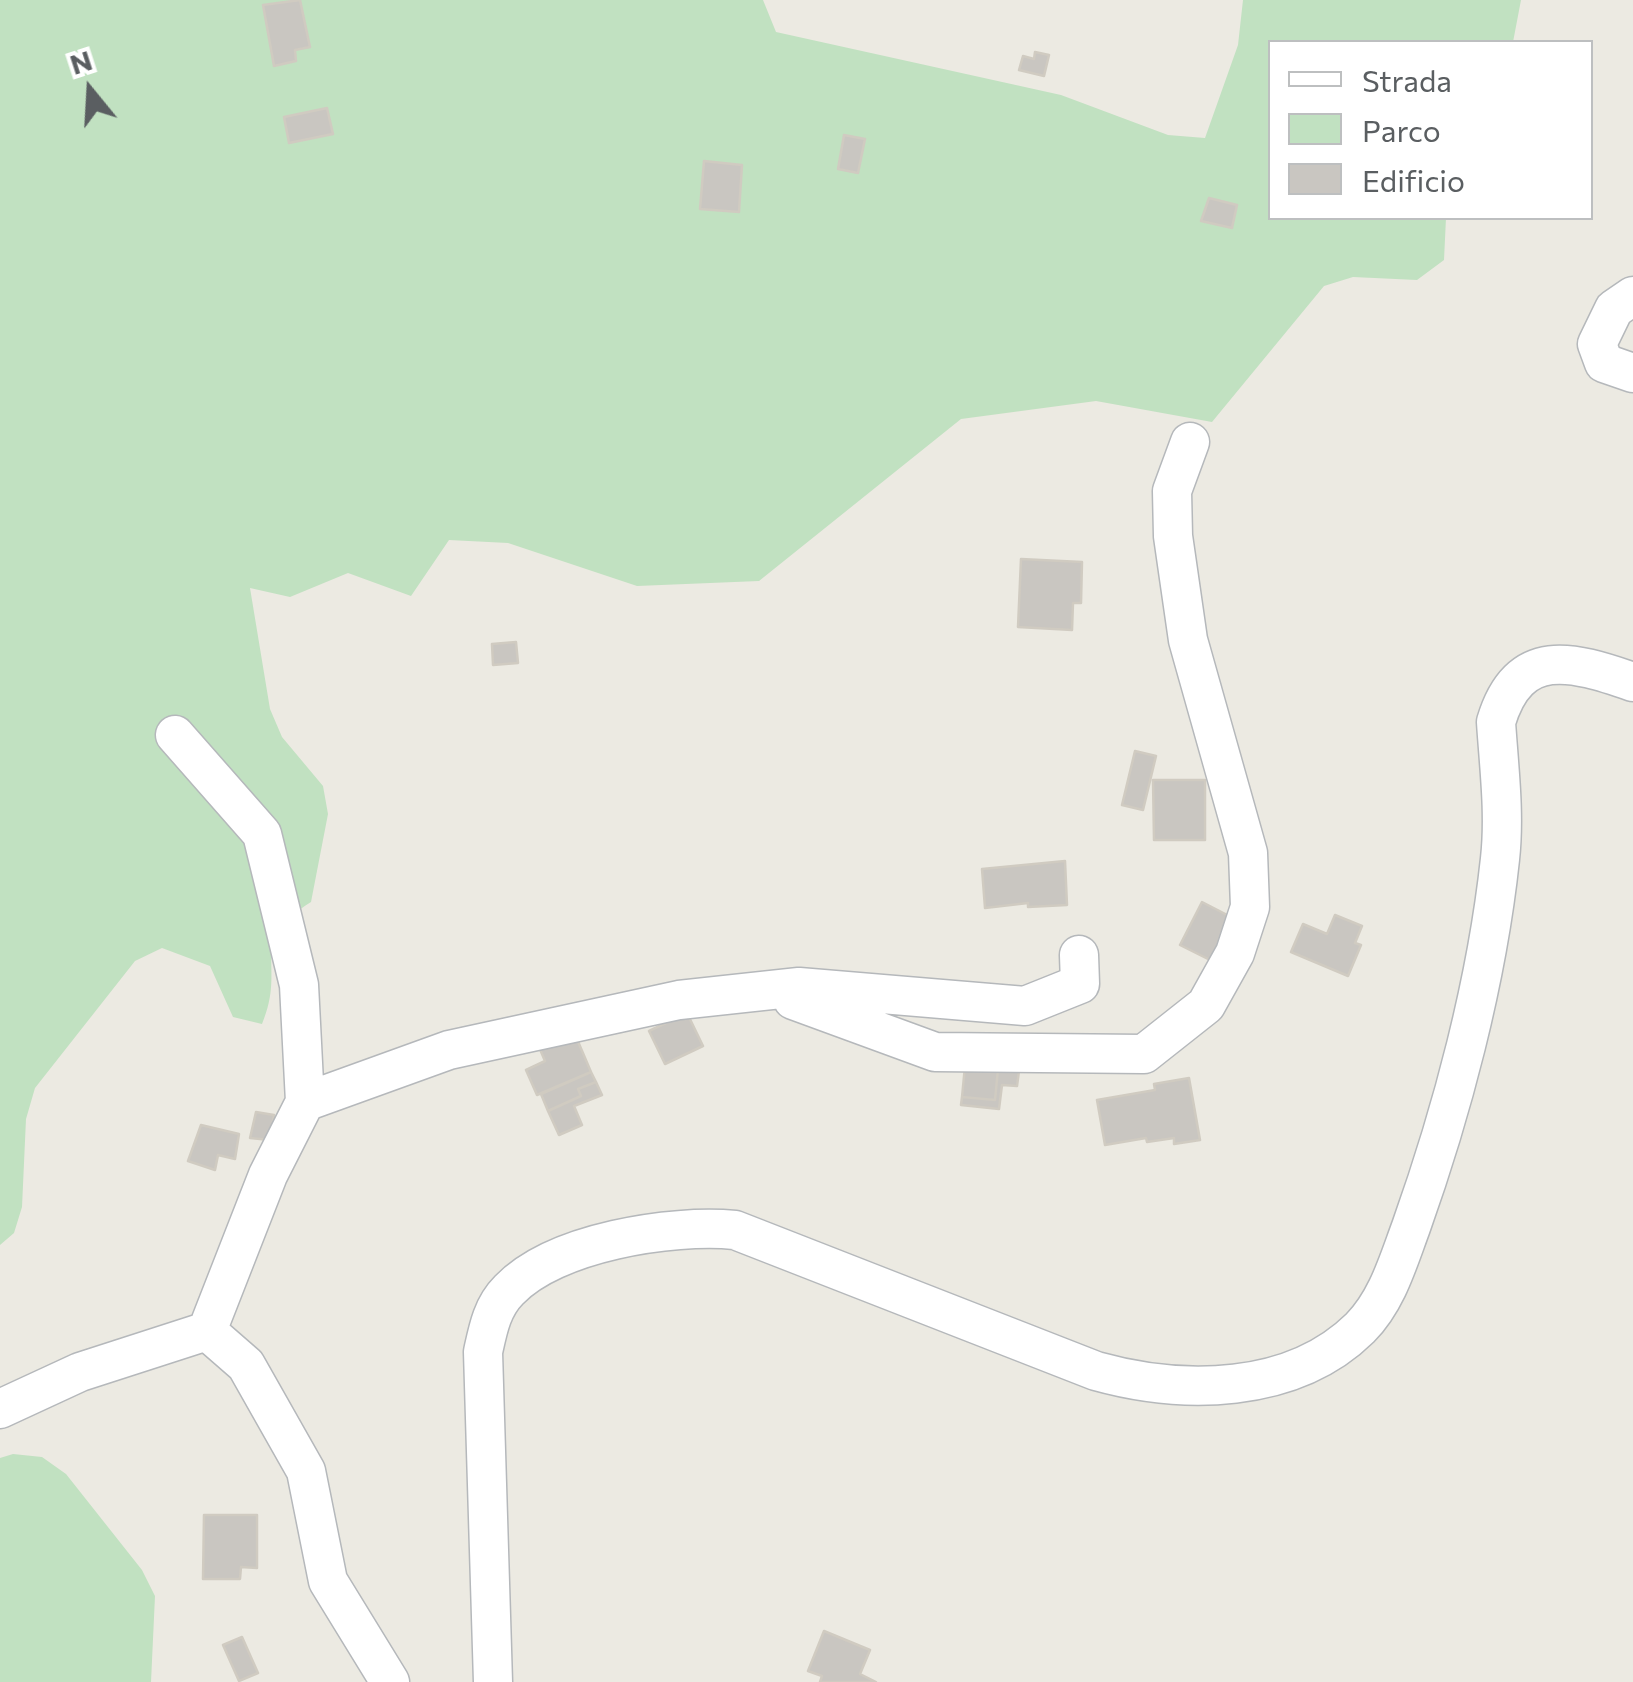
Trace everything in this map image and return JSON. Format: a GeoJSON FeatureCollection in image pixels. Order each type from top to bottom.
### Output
{"type":"FeatureCollection","features":[{"type":"Feature","properties":{"kind":"street"},"geometry":{"type":"LineString","coordinates":[[1633,296],[1614,309],[1597,344],[1604,362],[1633,373]]}},
{"type":"Feature","properties":{"kind":"street"},"geometry":{"type":"LineString","coordinates":[[767,990],[935,1052],[1144,1054],[1206,1005],[1235,953],[1250,908],[1250,889],[1248,853],[1188,640],[1173,536],[1172,491],[1190,442]]}},
{"type":"Feature","properties":{"kind":"street"},"geometry":{"type":"LineString","coordinates":[[493,1682],[483,1352],[490,1319],[506,1292],[529,1271],[573,1252],[701,1227],[734,1230],[1096,1371],[1146,1385],[1234,1384],[1288,1372],[1334,1350],[1363,1326],[1389,1287],[1449,1121],[1501,857],[1496,722],[1502,701],[1511,684],[1549,665],[1576,662],[1633,682]]}},
{"type":"Feature","properties":{"kind":"street"},"geometry":{"type":"LineString","coordinates":[[174,735],[262,834],[298,985],[305,1102],[268,1175],[208,1330]]}},
{"type":"Feature","properties":{"kind":"street"},"geometry":{"type":"LineString","coordinates":[[305,1102],[449,1050],[679,1000],[799,987],[1026,1006],[1080,984],[1080,955]]}},
{"type":"Feature","properties":{"kind":"street"},"geometry":{"type":"LineString","coordinates":[[0,1409],[80,1372],[208,1330]]}},
{"type":"Feature","properties":{"kind":"street"},"geometry":{"type":"LineString","coordinates":[[208,1330],[246,1365],[306,1471],[328,1581],[390,1682]]}},
{"type":"Feature","properties":{"kind":"green space"},"geometry":{"type":"Polygon","coordinates":[[[0,0],[763,0],[776,32],[1061,95],[1168,135],[1205,138],[1238,45],[1243,0],[1521,0],[1513,40],[1268,40],[1268,220],[1446,220],[1444,260],[1417,280],[1353,277],[1324,286],[1212,422],[1096,401],[961,419],[759,581],[637,586],[508,543],[449,540],[411,596],[348,573],[290,597],[250,588],[270,709],[282,737],[323,786],[328,814],[311,902],[291,917],[273,943],[269,1003],[262,1024],[233,1017],[210,966],[162,948],[135,961],[35,1088],[26,1119],[22,1207],[14,1233],[0,1245],[0,0]]]}},
{"type":"Feature","properties":{"kind":"green space"},"geometry":{"type":"Polygon","coordinates":[[[13,1454],[42,1457],[66,1474],[142,1570],[155,1596],[151,1682],[0,1682],[0,1458],[13,1454]]]}},
{"type":"Feature","properties":{"kind":"building"},"geometry":{"type":"Polygon","coordinates":[[[300,0],[310,47],[295,50],[296,61],[274,66],[263,5],[300,0]]]}},
{"type":"Feature","properties":{"kind":"building"},"geometry":{"type":"Polygon","coordinates":[[[1035,52],[1049,55],[1044,76],[1019,70],[1023,56],[1034,59],[1035,52]]]}},
{"type":"Feature","properties":{"kind":"building"},"geometry":{"type":"Polygon","coordinates":[[[327,108],[333,134],[289,143],[284,117],[327,108]]]}},
{"type":"Feature","properties":{"kind":"building"},"geometry":{"type":"Polygon","coordinates":[[[844,135],[865,139],[858,173],[838,169],[844,135]]]}},
{"type":"Feature","properties":{"kind":"building"},"geometry":{"type":"Polygon","coordinates":[[[704,161],[742,165],[739,212],[700,209],[704,161]]]}},
{"type":"Feature","properties":{"kind":"building"},"geometry":{"type":"Polygon","coordinates":[[[1209,198],[1237,205],[1232,228],[1201,221],[1209,198]]]}},
{"type":"Feature","properties":{"kind":"building"},"geometry":{"type":"Polygon","coordinates":[[[1021,559],[1082,562],[1081,603],[1073,603],[1072,630],[1018,627],[1021,559]]]}},
{"type":"Feature","properties":{"kind":"building"},"geometry":{"type":"Polygon","coordinates":[[[516,642],[518,663],[493,665],[492,644],[516,642]]]}},
{"type":"Feature","properties":{"kind":"building"},"geometry":{"type":"Polygon","coordinates":[[[1135,751],[1156,756],[1143,810],[1122,805],[1135,751]]]}},
{"type":"Feature","properties":{"kind":"building"},"geometry":{"type":"Polygon","coordinates":[[[1153,780],[1205,780],[1205,840],[1154,840],[1153,780]]]}},
{"type":"Feature","properties":{"kind":"building"},"geometry":{"type":"Polygon","coordinates":[[[1065,861],[1067,905],[1028,907],[1028,903],[985,908],[982,869],[1065,861]]]}},
{"type":"Feature","properties":{"kind":"building"},"geometry":{"type":"Polygon","coordinates":[[[1202,902],[1235,919],[1214,962],[1180,945],[1202,902]]]}},
{"type":"Feature","properties":{"kind":"building"},"geometry":{"type":"Polygon","coordinates":[[[1335,915],[1362,926],[1355,943],[1361,945],[1348,976],[1291,952],[1303,924],[1327,934],[1335,915]]]}},
{"type":"Feature","properties":{"kind":"building"},"geometry":{"type":"Polygon","coordinates":[[[687,1013],[703,1046],[665,1064],[649,1031],[687,1013]]]}},
{"type":"Feature","properties":{"kind":"building"},"geometry":{"type":"Polygon","coordinates":[[[574,1032],[591,1072],[537,1095],[526,1070],[545,1061],[539,1047],[574,1032]]]}},
{"type":"Feature","properties":{"kind":"building"},"geometry":{"type":"Polygon","coordinates":[[[965,1066],[998,1069],[995,1100],[962,1097],[965,1066]]]}},
{"type":"Feature","properties":{"kind":"building"},"geometry":{"type":"Polygon","coordinates":[[[998,1069],[1019,1071],[1017,1086],[1002,1085],[999,1109],[961,1105],[962,1097],[995,1100],[998,1069]]]}},
{"type":"Feature","properties":{"kind":"building"},"geometry":{"type":"Polygon","coordinates":[[[591,1072],[596,1082],[578,1089],[581,1096],[548,1111],[541,1094],[591,1072]]]}},
{"type":"Feature","properties":{"kind":"building"},"geometry":{"type":"Polygon","coordinates":[[[1189,1078],[1200,1140],[1174,1144],[1174,1138],[1147,1142],[1146,1138],[1105,1145],[1097,1100],[1155,1090],[1154,1084],[1189,1078]]]}},
{"type":"Feature","properties":{"kind":"building"},"geometry":{"type":"Polygon","coordinates":[[[596,1082],[602,1095],[574,1106],[582,1125],[559,1135],[548,1111],[581,1096],[578,1089],[596,1082]]]}},
{"type":"Feature","properties":{"kind":"building"},"geometry":{"type":"Polygon","coordinates":[[[256,1112],[274,1115],[270,1140],[250,1138],[256,1112]]]}},
{"type":"Feature","properties":{"kind":"building"},"geometry":{"type":"Polygon","coordinates":[[[201,1125],[239,1134],[235,1159],[218,1155],[215,1170],[188,1161],[201,1125]]]}},
{"type":"Feature","properties":{"kind":"building"},"geometry":{"type":"Polygon","coordinates":[[[204,1515],[257,1515],[257,1568],[241,1567],[240,1579],[203,1579],[204,1515]]]}},
{"type":"Feature","properties":{"kind":"building"},"geometry":{"type":"Polygon","coordinates":[[[824,1631],[870,1650],[860,1674],[876,1682],[820,1682],[822,1676],[808,1671],[824,1631]]]}},
{"type":"Feature","properties":{"kind":"building"},"geometry":{"type":"Polygon","coordinates":[[[242,1637],[258,1673],[239,1681],[223,1645],[242,1637]]]}}]}
